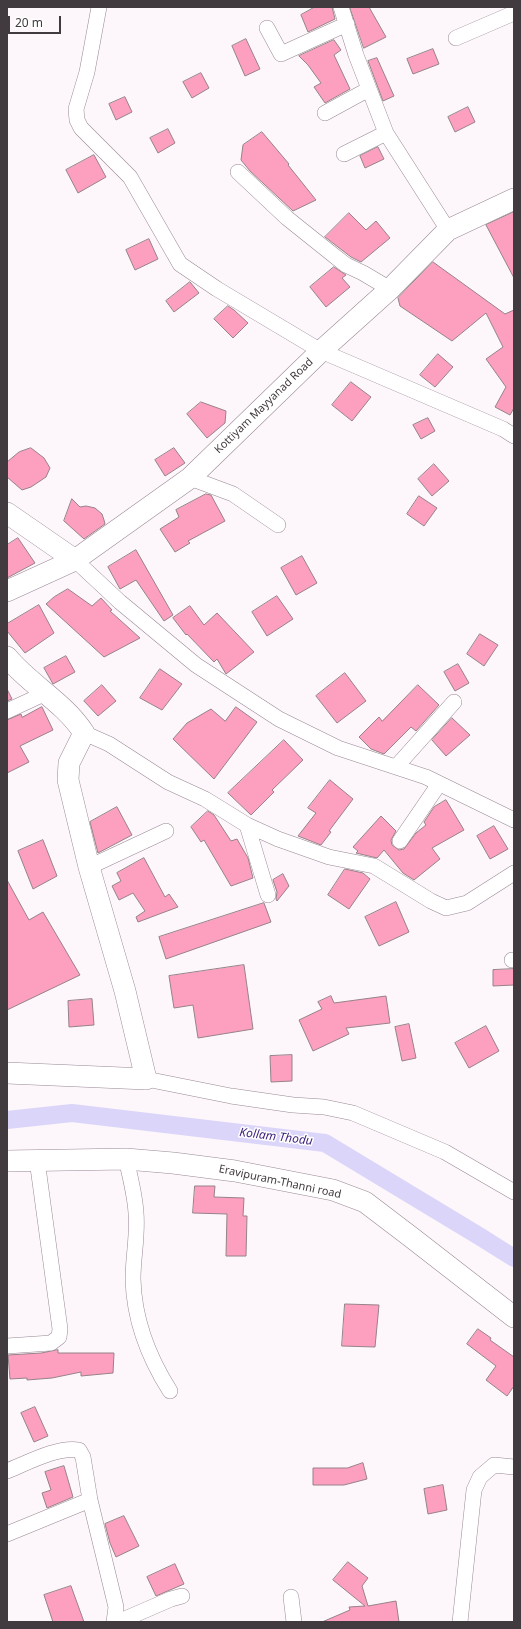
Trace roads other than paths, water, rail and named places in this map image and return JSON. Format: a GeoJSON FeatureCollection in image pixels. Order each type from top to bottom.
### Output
{"type":"FeatureCollection","features":[{"type":"Feature","properties":{"kind":"street"},"geometry":{"type":"LineString","coordinates":[[99,7],[87,72],[76,109],[77,120],[81,128],[130,177],[180,264],[257,314],[321,351],[503,429],[514,436]]}},
{"type":"Feature","properties":{"kind":"street"},"geometry":{"type":"LineString","coordinates":[[341,7],[356,55],[370,88],[386,133],[448,230]]}},
{"type":"Feature","properties":{"kind":"street"},"geometry":{"type":"LineString","coordinates":[[456,38],[514,13]]}},
{"type":"Feature","properties":{"kind":"street"},"geometry":{"type":"LineString","coordinates":[[267,28],[281,54],[347,24]]}},
{"type":"Feature","properties":{"kind":"street"},"geometry":{"type":"LineString","coordinates":[[325,113],[370,88]]}},
{"type":"Feature","properties":{"kind":"street"},"geometry":{"type":"LineString","coordinates":[[344,154],[386,133]]}},
{"type":"Feature","properties":{"kind":"street"},"geometry":{"type":"LineString","coordinates":[[238,172],[287,218],[346,265],[390,289]]}},
{"type":"Feature","properties":{"kind":"street","name":"Kottiyam Mayyanad Road"},"geometry":{"type":"LineString","coordinates":[[7,591],[75,560],[190,478],[321,351],[390,289],[448,230],[514,199]]}},
{"type":"Feature","properties":{"kind":"street"},"geometry":{"type":"LineString","coordinates":[[190,478],[233,494],[278,525]]}},
{"type":"Feature","properties":{"kind":"street"},"geometry":{"type":"LineString","coordinates":[[7,513],[75,560],[120,602],[196,665],[278,719],[338,748],[426,777],[514,820]]}},
{"type":"Feature","properties":{"kind":"street"},"geometry":{"type":"LineString","coordinates":[[7,657],[28,678],[70,715],[84,733],[109,744],[168,782],[205,800],[247,825],[278,839],[329,857],[374,866],[431,901],[446,908],[467,903],[514,874]]}},
{"type":"Feature","properties":{"kind":"street"},"geometry":{"type":"LineString","coordinates":[[7,711],[46,693]]}},
{"type":"Feature","properties":{"kind":"street"},"geometry":{"type":"LineString","coordinates":[[396,767],[454,702]]}},
{"type":"Feature","properties":{"kind":"street"},"geometry":{"type":"LineString","coordinates":[[84,733],[69,763],[68,780],[89,867],[125,991],[146,1079]]}},
{"type":"Feature","properties":{"kind":"street"},"geometry":{"type":"LineString","coordinates":[[400,841],[439,784]]}},
{"type":"Feature","properties":{"kind":"street"},"geometry":{"type":"LineString","coordinates":[[247,825],[268,895]]}},
{"type":"Feature","properties":{"kind":"street"},"geometry":{"type":"LineString","coordinates":[[89,867],[166,831]]}},
{"type":"Feature","properties":{"kind":"street"},"geometry":{"type":"LineString","coordinates":[[7,1073],[146,1079],[231,1096],[293,1106],[324,1107],[353,1114],[445,1152],[514,1192]]}},
{"type":"Feature","properties":{"kind":"street"},"geometry":{"type":"LineString","coordinates":[[126,1159],[136,1212],[136,1241],[133,1280],[140,1323],[147,1348],[170,1391]]}},
{"type":"Feature","properties":{"kind":"street","name":"Eravipuram-Thanni road"},"geometry":{"type":"LineString","coordinates":[[7,1161],[126,1159],[173,1163],[235,1171],[333,1190],[364,1202],[514,1317]]}},
{"type":"Feature","properties":{"kind":"street"},"geometry":{"type":"LineString","coordinates":[[7,1346],[52,1343],[59,1337],[60,1329],[37,1160]]}},
{"type":"Feature","properties":{"kind":"street"},"geometry":{"type":"LineString","coordinates":[[7,1471],[47,1455],[72,1449],[80,1450],[83,1457],[90,1500],[116,1607],[114,1622]]}},
{"type":"Feature","properties":{"kind":"street"},"geometry":{"type":"LineString","coordinates":[[460,1622],[474,1490],[480,1477],[494,1465],[514,1467]]}},
{"type":"Feature","properties":{"kind":"street"},"geometry":{"type":"LineString","coordinates":[[7,1534],[90,1500]]}},
{"type":"Feature","properties":{"kind":"street"},"geometry":{"type":"LineString","coordinates":[[118,1622],[171,1599],[182,1596]]}},
{"type":"Feature","properties":{"kind":"street"},"geometry":{"type":"LineString","coordinates":[[291,1597],[294,1622]]}},
{"type":"Feature","properties":{"kind":"waterway","name":"Kollam Thodu"},"geometry":{"type":"LineString","coordinates":[[7,1120],[72,1113],[325,1143],[514,1258]]}}]}
